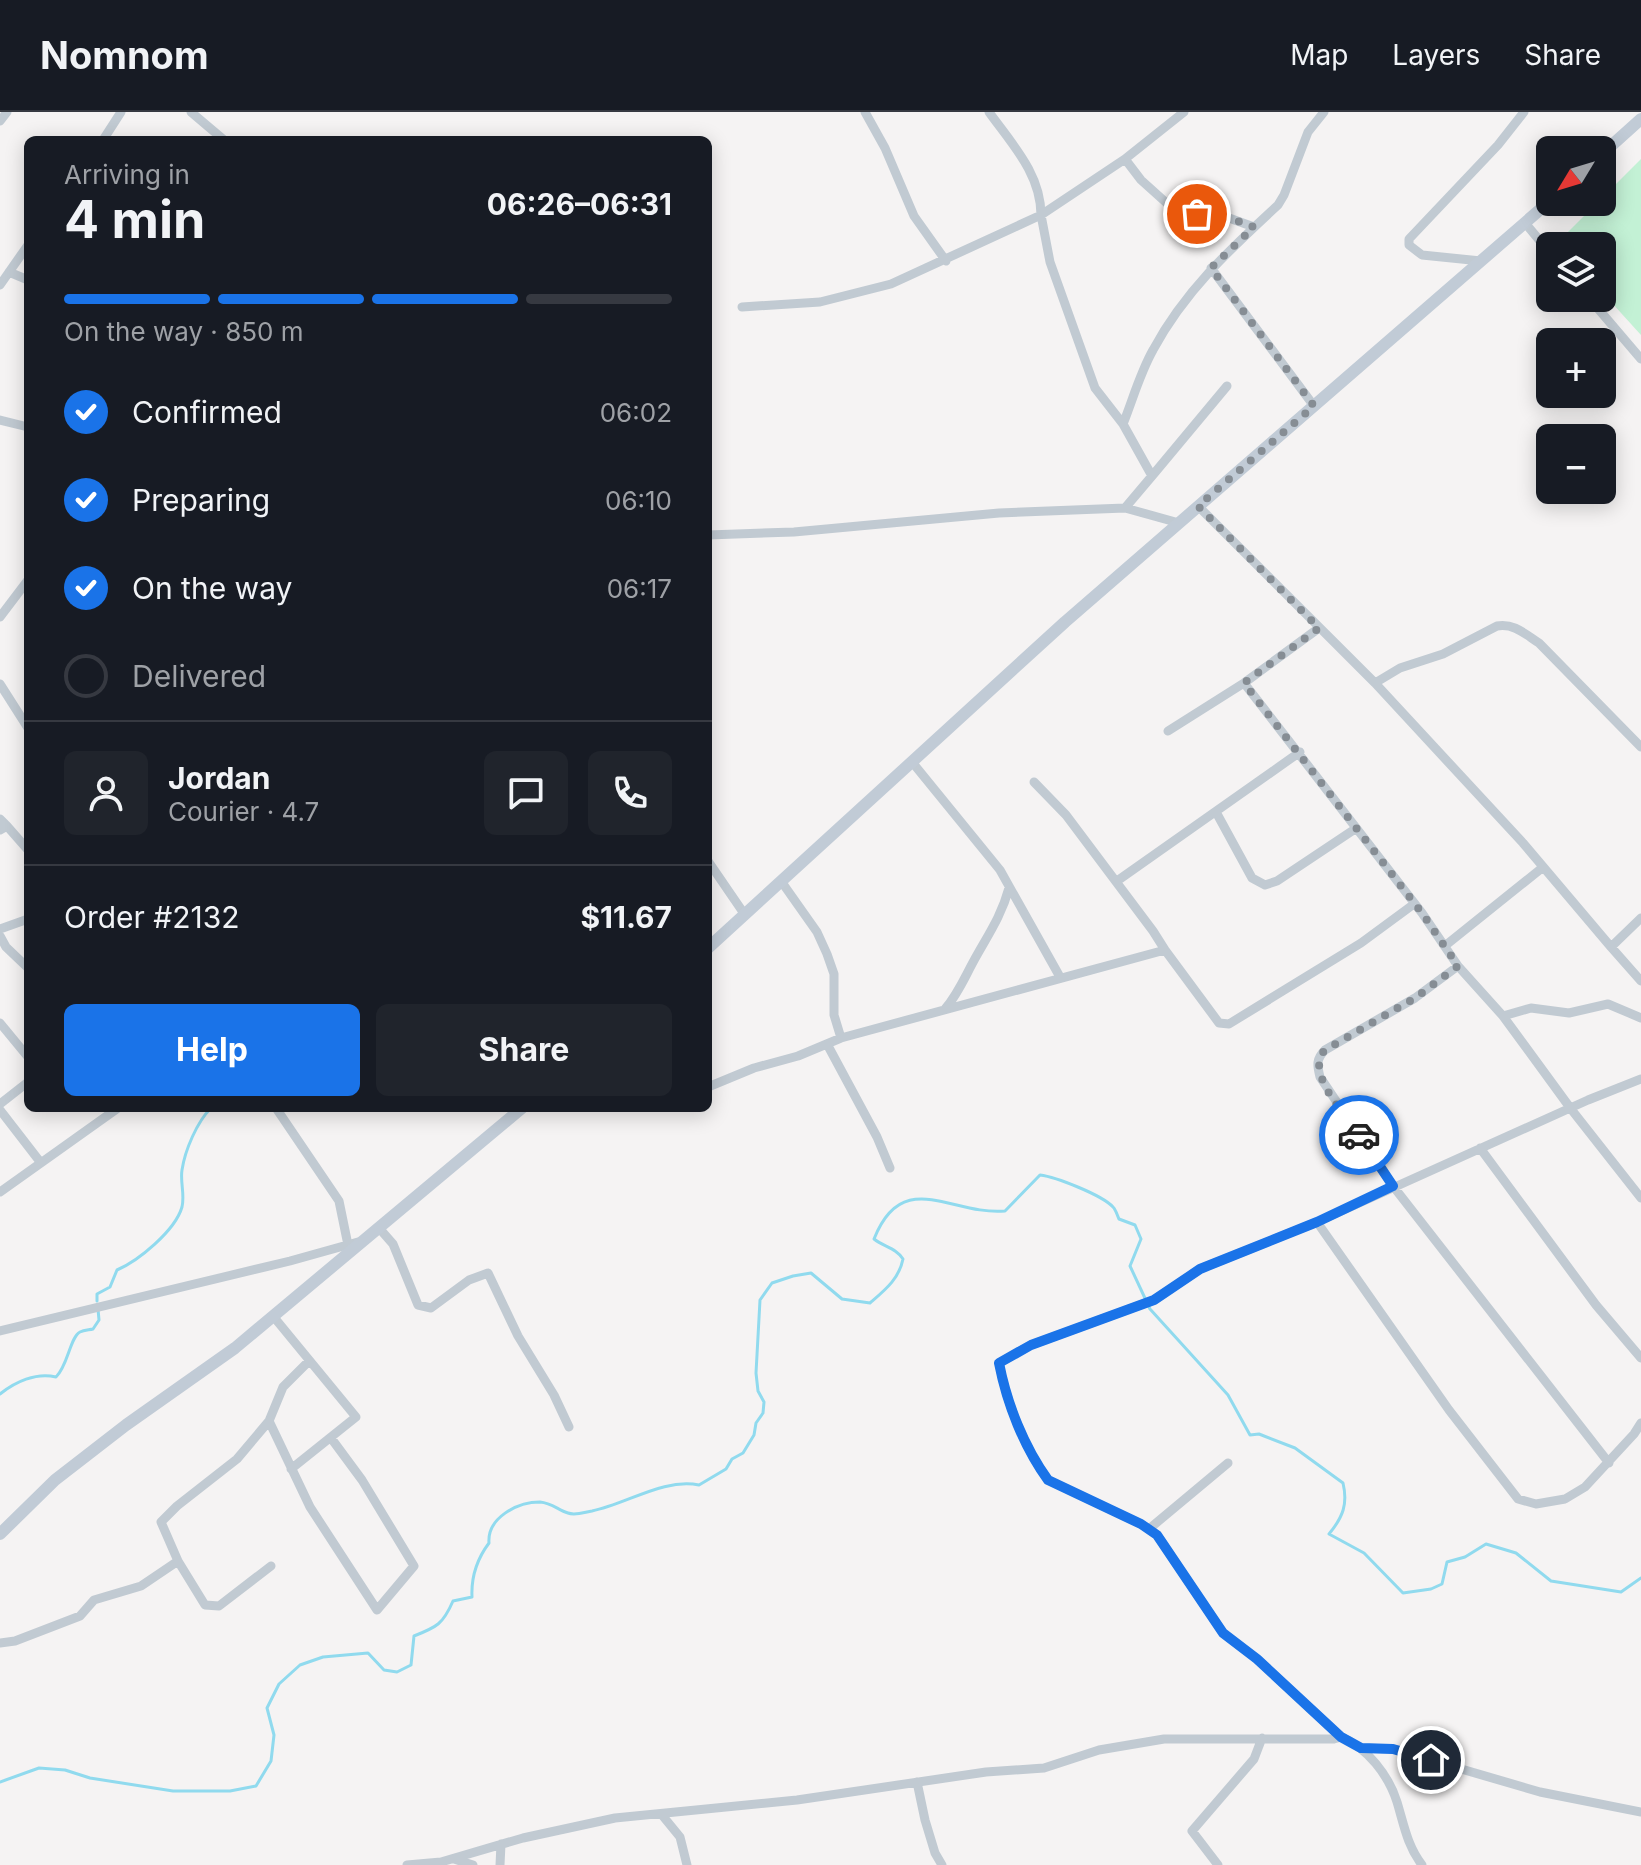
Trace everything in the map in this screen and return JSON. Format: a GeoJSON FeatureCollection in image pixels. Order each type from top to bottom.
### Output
{"type":"FeatureCollection","features":[{"type":"Feature","properties":{"kind":"main road"},"geometry":{"type":"LineString","coordinates":[[1616,141],[1641,119]]}},
{"type":"Feature","properties":{"kind":"main road"},"geometry":{"type":"LineString","coordinates":[[712,944],[1065,622],[1536,213]]}},
{"type":"Feature","properties":{"kind":"main road"},"geometry":{"type":"LineString","coordinates":[[0,1534],[55,1480],[235,1348],[517,1112]]}},
{"type":"Feature","properties":{"kind":"street"},"geometry":{"type":"LineString","coordinates":[[0,121],[7,112]]}},
{"type":"Feature","properties":{"kind":"street"},"geometry":{"type":"LineString","coordinates":[[106,136],[121,112]]}},
{"type":"Feature","properties":{"kind":"street"},"geometry":{"type":"LineString","coordinates":[[191,112],[219,136]]}},
{"type":"Feature","properties":{"kind":"street"},"geometry":{"type":"LineString","coordinates":[[865,112],[888,154],[914,216],[946,261]]}},
{"type":"Feature","properties":{"kind":"street"},"geometry":{"type":"LineString","coordinates":[[989,112],[1021,154],[1040,196],[1050,262],[1095,388],[1123,424],[1152,476]]}},
{"type":"Feature","properties":{"kind":"street"},"geometry":{"type":"LineString","coordinates":[[742,307],[789,305],[848,297],[891,284],[946,261],[1041,215],[1125,159],[1184,112]]}},
{"type":"Feature","properties":{"kind":"street"},"geometry":{"type":"LineString","coordinates":[[1123,424],[1154,348],[1181,304],[1211,268],[1278,205],[1308,132],[1324,112]]}},
{"type":"Feature","properties":{"kind":"street"},"geometry":{"type":"LineString","coordinates":[[1481,261],[1422,255],[1409,245],[1409,239],[1498,145],[1524,112]]}},
{"type":"Feature","properties":{"kind":"street"},"geometry":{"type":"LineString","coordinates":[[1125,159],[1141,180],[1181,216],[1218,214],[1254,227]]}},
{"type":"Feature","properties":{"kind":"street"},"geometry":{"type":"LineString","coordinates":[[1525,223],[1536,236]]}},
{"type":"Feature","properties":{"kind":"street"},"geometry":{"type":"LineString","coordinates":[[0,285],[24,251]]}},
{"type":"Feature","properties":{"kind":"street"},"geometry":{"type":"LineString","coordinates":[[1211,268],[1314,406]]}},
{"type":"Feature","properties":{"kind":"street"},"geometry":{"type":"LineString","coordinates":[[9,272],[24,278]]}},
{"type":"Feature","properties":{"kind":"street"},"geometry":{"type":"LineString","coordinates":[[1601,312],[1641,359]]}},
{"type":"Feature","properties":{"kind":"street"},"geometry":{"type":"LineString","coordinates":[[1125,508],[1227,386]]}},
{"type":"Feature","properties":{"kind":"street"},"geometry":{"type":"LineString","coordinates":[[0,420],[24,426]]}},
{"type":"Feature","properties":{"kind":"street"},"geometry":{"type":"LineString","coordinates":[[1198,506],[1375,683],[1523,843],[1641,981]]}},
{"type":"Feature","properties":{"kind":"street"},"geometry":{"type":"LineString","coordinates":[[712,535],[794,532],[999,513],[1125,508],[1179,523]]}},
{"type":"Feature","properties":{"kind":"street"},"geometry":{"type":"LineString","coordinates":[[0,617],[24,585]]}},
{"type":"Feature","properties":{"kind":"street"},"geometry":{"type":"LineString","coordinates":[[1375,683],[1400,668],[1426,662],[1497,626],[1507,625],[1539,643],[1641,747]]}},
{"type":"Feature","properties":{"kind":"street"},"geometry":{"type":"LineString","coordinates":[[1168,731],[1244,683],[1319,628]]}},
{"type":"Feature","properties":{"kind":"street"},"geometry":{"type":"LineString","coordinates":[[1244,683],[1446,945],[1458,966],[1503,1016],[1641,1198]]}},
{"type":"Feature","properties":{"kind":"street"},"geometry":{"type":"LineString","coordinates":[[0,684],[24,722]]}},
{"type":"Feature","properties":{"kind":"street"},"geometry":{"type":"LineString","coordinates":[[1117,881],[1300,752]]}},
{"type":"Feature","properties":{"kind":"street"},"geometry":{"type":"LineString","coordinates":[[912,762],[1000,870],[1060,977]]}},
{"type":"Feature","properties":{"kind":"street"},"geometry":{"type":"LineString","coordinates":[[1034,782],[1066,815],[1100,863],[1117,881],[1219,1023],[1229,1024],[1361,943],[1414,904]]}},
{"type":"Feature","properties":{"kind":"street"},"geometry":{"type":"LineString","coordinates":[[1216,812],[1252,878],[1265,885],[1277,881],[1355,829]]}},
{"type":"Feature","properties":{"kind":"street"},"geometry":{"type":"LineString","coordinates":[[2,825],[24,846]]}},
{"type":"Feature","properties":{"kind":"street"},"geometry":{"type":"LineString","coordinates":[[712,867],[745,915]]}},
{"type":"Feature","properties":{"kind":"street"},"geometry":{"type":"LineString","coordinates":[[1446,945],[1542,868]]}},
{"type":"Feature","properties":{"kind":"street"},"geometry":{"type":"LineString","coordinates":[[781,881],[817,932],[827,954],[834,974],[834,1015],[841,1038]]}},
{"type":"Feature","properties":{"kind":"street"},"geometry":{"type":"LineString","coordinates":[[945,1009],[955,998],[994,927],[1004,908],[1009,888]]}},
{"type":"Feature","properties":{"kind":"street"},"geometry":{"type":"LineString","coordinates":[[1611,947],[1641,918]]}},
{"type":"Feature","properties":{"kind":"street"},"geometry":{"type":"LineString","coordinates":[[0,929],[24,920]]}},
{"type":"Feature","properties":{"kind":"street"},"geometry":{"type":"LineString","coordinates":[[0,936],[6,947],[24,964]]}},
{"type":"Feature","properties":{"kind":"street"},"geometry":{"type":"LineString","coordinates":[[712,1085],[841,1038],[1165,950]]}},
{"type":"Feature","properties":{"kind":"street"},"geometry":{"type":"LineString","coordinates":[[1458,966],[1415,998],[1325,1050],[1317,1065],[1320,1077],[1393,1186],[1609,1463]]}},
{"type":"Feature","properties":{"kind":"street"},"geometry":{"type":"LineString","coordinates":[[1503,1016],[1531,1008],[1569,1013],[1608,1004],[1641,1018]]}},
{"type":"Feature","properties":{"kind":"street"},"geometry":{"type":"LineString","coordinates":[[0,1023],[24,1052]]}},
{"type":"Feature","properties":{"kind":"street"},"geometry":{"type":"LineString","coordinates":[[827,1044],[877,1137],[890,1168]]}},
{"type":"Feature","properties":{"kind":"street"},"geometry":{"type":"LineString","coordinates":[[1422,1865],[1408,1845],[1390,1786],[1361,1748],[1341,1737],[1257,1659],[1223,1633],[1157,1535],[1048,1480],[1038,1467],[1013,1415],[999,1363],[1031,1345],[1154,1300],[1200,1269],[1317,1222],[1641,1079]]}},
{"type":"Feature","properties":{"kind":"street"},"geometry":{"type":"LineString","coordinates":[[24,1086],[0,1107],[41,1163]]}},
{"type":"Feature","properties":{"kind":"street"},"geometry":{"type":"LineString","coordinates":[[0,1192],[112,1112]]}},
{"type":"Feature","properties":{"kind":"street"},"geometry":{"type":"LineString","coordinates":[[279,1112],[339,1201],[348,1245]]}},
{"type":"Feature","properties":{"kind":"street"},"geometry":{"type":"LineString","coordinates":[[1480,1148],[1596,1305],[1641,1358]]}},
{"type":"Feature","properties":{"kind":"street"},"geometry":{"type":"LineString","coordinates":[[1317,1222],[1424,1376],[1518,1499],[1536,1504],[1565,1499],[1585,1487],[1641,1423]]}},
{"type":"Feature","properties":{"kind":"street"},"geometry":{"type":"LineString","coordinates":[[379,1228],[393,1244],[418,1305],[431,1308],[469,1280],[488,1273],[518,1336],[554,1395],[569,1427]]}},
{"type":"Feature","properties":{"kind":"street"},"geometry":{"type":"LineString","coordinates":[[0,1331],[365,1240]]}},
{"type":"Feature","properties":{"kind":"street"},"geometry":{"type":"LineString","coordinates":[[273,1316],[356,1417],[291,1469]]}},
{"type":"Feature","properties":{"kind":"street"},"geometry":{"type":"LineString","coordinates":[[271,1566],[219,1606],[205,1605],[178,1561],[161,1522],[237,1459],[269,1421],[283,1387],[309,1361]]}},
{"type":"Feature","properties":{"kind":"street"},"geometry":{"type":"LineString","coordinates":[[269,1421],[310,1507],[377,1610],[414,1566],[362,1480],[331,1438]]}},
{"type":"Feature","properties":{"kind":"street"},"geometry":{"type":"LineString","coordinates":[[1149,1529],[1228,1463]]}},
{"type":"Feature","properties":{"kind":"street"},"geometry":{"type":"LineString","coordinates":[[0,1643],[15,1641],[80,1616],[94,1600],[141,1586],[178,1561]]}},
{"type":"Feature","properties":{"kind":"street"},"geometry":{"type":"LineString","coordinates":[[407,1865],[428,1864],[615,1818],[797,1800],[986,1772],[1044,1768],[1099,1750],[1164,1739],[1341,1737]]}},
{"type":"Feature","properties":{"kind":"street"},"geometry":{"type":"LineString","coordinates":[[1218,1865],[1192,1831],[1254,1759],[1262,1738]]}},
{"type":"Feature","properties":{"kind":"street"},"geometry":{"type":"LineString","coordinates":[[1361,1748],[1393,1749],[1540,1792],[1641,1812]]}},
{"type":"Feature","properties":{"kind":"street"},"geometry":{"type":"LineString","coordinates":[[917,1782],[925,1820],[942,1865]]}},
{"type":"Feature","properties":{"kind":"street"},"geometry":{"type":"LineString","coordinates":[[662,1815],[680,1837],[687,1865]]}},
{"type":"Feature","properties":{"kind":"street"},"geometry":{"type":"LineString","coordinates":[[500,1865],[501,1844]]}},
{"type":"Feature","properties":{"kind":"street"},"geometry":{"type":"LineString","coordinates":[[450,1859],[473,1865]]}},
{"type":"Feature","properties":{"kind":"green space"},"geometry":{"type":"Polygon","coordinates":[[[1641,159],[1641,335],[1616,307],[1616,232],[1568,232],[1584,216],[1616,216],[1616,184],[1641,159]]]}},
{"type":"Feature","properties":{"kind":"waterway"},"geometry":{"type":"LineString","coordinates":[[97,1301],[97,1294],[110,1287],[117,1270],[155,1244],[178,1216],[183,1202],[182,1175],[186,1154],[196,1128],[208,1112]]}},
{"type":"Feature","properties":{"kind":"waterway"},"geometry":{"type":"LineString","coordinates":[[0,1782],[39,1768],[65,1770],[90,1778],[173,1791],[230,1791],[256,1786],[271,1761],[274,1735],[267,1708],[279,1684],[300,1665],[323,1657],[368,1653],[384,1670],[397,1672],[411,1665],[414,1636],[438,1624],[453,1601],[472,1597],[478,1562],[489,1543],[493,1526],[505,1513],[522,1505],[540,1502],[564,1512],[580,1514],[659,1488],[699,1485],[726,1469],[732,1459],[743,1453],[763,1413],[764,1402],[758,1391],[756,1373],[760,1300],[772,1283],[811,1273],[842,1299],[870,1303],[891,1284],[901,1266],[903,1259],[900,1255],[874,1239],[886,1217],[899,1205],[914,1199],[985,1211],[1005,1211],[1040,1175],[1099,1197],[1113,1207],[1119,1219],[1135,1225],[1141,1239],[1130,1266],[1150,1309],[1228,1395],[1250,1435],[1259,1434],[1295,1448],[1343,1483],[1343,1510],[1329,1534],[1364,1553],[1403,1593],[1442,1584],[1447,1562],[1465,1557],[1486,1544],[1516,1553],[1551,1581],[1621,1592],[1641,1578]]}},
{"type":"Feature","properties":{"kind":"waterway"},"geometry":{"type":"LineString","coordinates":[[0,1394],[26,1379],[56,1377],[77,1335],[93,1329],[99,1320],[98,1309]]}},
{"type":"Feature","properties":{"kind":"way so far"},"geometry":{"type":"LineString","coordinates":[[1197,214],[1218,214],[1254,227],[1211,268],[1314,406],[1198,506],[1319,628],[1244,683],[1422,913],[1458,966],[1438,983],[1325,1050],[1319,1057],[1320,1077],[1359,1135]]}},
{"type":"Feature","properties":{"kind":"route"},"geometry":{"type":"LineString","coordinates":[[1359,1135],[1393,1186],[1317,1222],[1200,1269],[1154,1300],[1031,1345],[999,1363],[1013,1415],[1038,1467],[1048,1480],[1141,1524],[1157,1535],[1223,1633],[1257,1659],[1341,1737],[1361,1748],[1393,1749],[1431,1760]]}}]}
